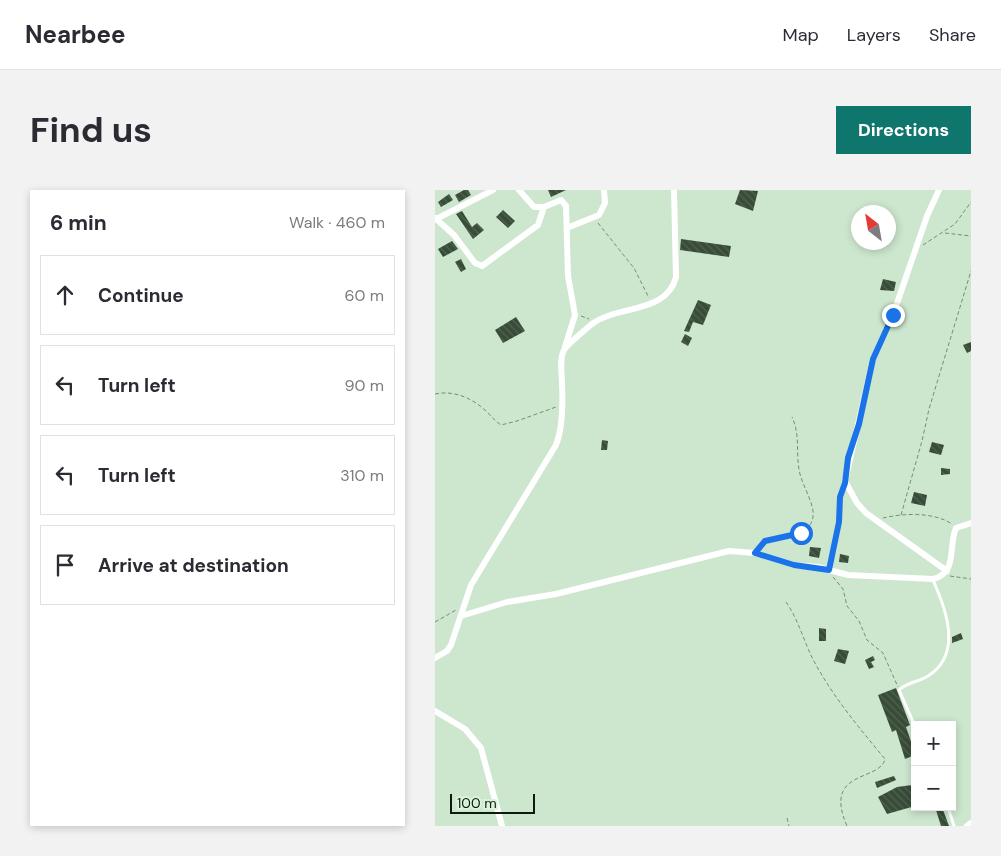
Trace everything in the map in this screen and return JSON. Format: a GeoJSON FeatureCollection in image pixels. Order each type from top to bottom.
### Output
{"type":"FeatureCollection","features":[{"type":"Feature","properties":{"kind":"street"},"geometry":{"type":"LineString","coordinates":[[493,190],[435,218],[455,236],[475,263],[483,266],[538,226],[543,208]]}},
{"type":"Feature","properties":{"kind":"street"},"geometry":{"type":"LineString","coordinates":[[435,658],[447,651],[451,645],[471,585],[530,492],[541,467],[560,436],[562,405],[561,361],[575,315],[568,276],[567,228],[564,203],[561,200],[555,201],[543,208],[531,206],[519,190]]}},
{"type":"Feature","properties":{"kind":"street"},"geometry":{"type":"LineString","coordinates":[[567,228],[594,218],[603,210],[604,190]]}},
{"type":"Feature","properties":{"kind":"street"},"geometry":{"type":"LineString","coordinates":[[565,349],[596,321],[651,303],[670,291],[675,277],[674,190]]}},
{"type":"Feature","properties":{"kind":"street"},"geometry":{"type":"LineString","coordinates":[[939,190],[927,216],[893,315],[873,359],[859,424],[848,458],[845,483],[857,503],[945,573]]}},
{"type":"Feature","properties":{"kind":"street"},"geometry":{"type":"LineString","coordinates":[[461,616],[507,602],[556,594],[729,551],[755,553],[794,565],[848,575],[933,579],[945,573],[956,528],[971,522]]}},
{"type":"Feature","properties":{"kind":"street"},"geometry":{"type":"LineString","coordinates":[[435,710],[465,729],[481,748],[502,826]]}},
{"type":"Feature","properties":{"kind":"street"},"geometry":{"type":"LineString","coordinates":[[967,826],[971,823]]}},
{"type":"Feature","properties":{"kind":"lane"},"geometry":{"type":"LineString","coordinates":[[913,721],[899,690],[932,673],[946,652],[950,628],[947,612],[933,579]]}},
{"type":"Feature","properties":{"kind":"lane"},"geometry":{"type":"LineString","coordinates":[[949,811],[954,826]]}},
{"type":"Feature","properties":{"kind":"path"},"geometry":{"type":"LineString","coordinates":[[916,250],[955,224],[971,202]]}},
{"type":"Feature","properties":{"kind":"path"},"geometry":{"type":"LineString","coordinates":[[594,218],[634,268],[651,303]]}},
{"type":"Feature","properties":{"kind":"path"},"geometry":{"type":"LineString","coordinates":[[943,233],[971,236]]}},
{"type":"Feature","properties":{"kind":"path"},"geometry":{"type":"LineString","coordinates":[[901,514],[916,464],[929,409],[971,271]]}},
{"type":"Feature","properties":{"kind":"path"},"geometry":{"type":"LineString","coordinates":[[575,315],[596,321]]}},
{"type":"Feature","properties":{"kind":"path"},"geometry":{"type":"LineString","coordinates":[[435,394],[452,392],[463,396],[477,404],[501,424],[517,421],[562,405]]}},
{"type":"Feature","properties":{"kind":"path"},"geometry":{"type":"LineString","coordinates":[[755,553],[765,541],[801,533],[811,525],[809,495],[800,475],[799,434],[792,417]]}},
{"type":"Feature","properties":{"kind":"path"},"geometry":{"type":"LineString","coordinates":[[845,483],[840,497],[839,522],[829,570],[843,589],[847,606],[859,621],[867,640],[883,653],[899,690]]}},
{"type":"Feature","properties":{"kind":"path"},"geometry":{"type":"LineString","coordinates":[[877,519],[901,514],[937,518],[951,522],[956,528]]}},
{"type":"Feature","properties":{"kind":"path"},"geometry":{"type":"LineString","coordinates":[[945,573],[971,579]]}},
{"type":"Feature","properties":{"kind":"path"},"geometry":{"type":"LineString","coordinates":[[786,602],[796,616],[806,647],[835,698],[885,759],[882,766],[854,780],[843,793],[839,803],[847,826]]}},
{"type":"Feature","properties":{"kind":"path"},"geometry":{"type":"LineString","coordinates":[[435,622],[465,604]]}},
{"type":"Feature","properties":{"kind":"path"},"geometry":{"type":"LineString","coordinates":[[435,617],[438,620]]}},
{"type":"Feature","properties":{"kind":"path"},"geometry":{"type":"LineString","coordinates":[[787,818],[789,826]]}},
{"type":"Feature","properties":{"kind":"building"},"geometry":{"type":"Polygon","coordinates":[[[468,190],[471,195],[459,202],[455,195],[468,190]]]}},
{"type":"Feature","properties":{"kind":"building"},"geometry":{"type":"Polygon","coordinates":[[[548,190],[566,190],[551,197],[548,190]]]}},
{"type":"Feature","properties":{"kind":"building"},"geometry":{"type":"Polygon","coordinates":[[[740,190],[758,191],[753,211],[735,204],[740,190]]]}},
{"type":"Feature","properties":{"kind":"building"},"geometry":{"type":"Polygon","coordinates":[[[449,194],[453,200],[441,207],[438,202],[449,194]]]}},
{"type":"Feature","properties":{"kind":"building"},"geometry":{"type":"Polygon","coordinates":[[[503,210],[515,221],[508,228],[496,217],[503,210]]]}},
{"type":"Feature","properties":{"kind":"building"},"geometry":{"type":"Polygon","coordinates":[[[462,211],[472,227],[477,223],[484,230],[473,239],[456,214],[462,211]]]}},
{"type":"Feature","properties":{"kind":"building"},"geometry":{"type":"Polygon","coordinates":[[[681,239],[731,246],[729,257],[680,250],[681,239]]]}},
{"type":"Feature","properties":{"kind":"building"},"geometry":{"type":"Polygon","coordinates":[[[452,241],[458,249],[443,257],[438,249],[452,241]]]}},
{"type":"Feature","properties":{"kind":"building"},"geometry":{"type":"Polygon","coordinates":[[[461,259],[466,269],[461,272],[455,262],[461,259]]]}},
{"type":"Feature","properties":{"kind":"building"},"geometry":{"type":"Polygon","coordinates":[[[883,279],[896,282],[894,291],[880,290],[883,279]]]}},
{"type":"Feature","properties":{"kind":"building"},"geometry":{"type":"Polygon","coordinates":[[[698,300],[711,305],[703,325],[693,322],[689,332],[684,331],[698,300]]]}},
{"type":"Feature","properties":{"kind":"building"},"geometry":{"type":"Polygon","coordinates":[[[516,317],[525,331],[503,343],[495,330],[516,317]]]}},
{"type":"Feature","properties":{"kind":"building"},"geometry":{"type":"Polygon","coordinates":[[[685,334],[692,338],[688,346],[681,342],[685,334]]]}},
{"type":"Feature","properties":{"kind":"building"},"geometry":{"type":"Polygon","coordinates":[[[971,342],[971,351],[967,353],[963,345],[971,342]]]}},
{"type":"Feature","properties":{"kind":"building"},"geometry":{"type":"Polygon","coordinates":[[[602,440],[608,441],[607,450],[601,450],[602,440]]]}},
{"type":"Feature","properties":{"kind":"building"},"geometry":{"type":"Polygon","coordinates":[[[932,442],[944,445],[941,455],[929,452],[932,442]]]}},
{"type":"Feature","properties":{"kind":"building"},"geometry":{"type":"Polygon","coordinates":[[[941,468],[950,469],[950,474],[941,475],[941,468]]]}},
{"type":"Feature","properties":{"kind":"building"},"geometry":{"type":"Polygon","coordinates":[[[914,492],[927,495],[925,506],[911,503],[914,492]]]}},
{"type":"Feature","properties":{"kind":"building"},"geometry":{"type":"Polygon","coordinates":[[[810,547],[821,548],[819,558],[809,556],[810,547]]]}},
{"type":"Feature","properties":{"kind":"building"},"geometry":{"type":"Polygon","coordinates":[[[840,554],[849,556],[848,563],[839,562],[840,554]]]}},
{"type":"Feature","properties":{"kind":"building"},"geometry":{"type":"Polygon","coordinates":[[[819,628],[826,629],[826,641],[819,641],[819,628]]]}},
{"type":"Feature","properties":{"kind":"building"},"geometry":{"type":"Polygon","coordinates":[[[961,633],[963,639],[952,643],[952,637],[961,633]]]}},
{"type":"Feature","properties":{"kind":"building"},"geometry":{"type":"Polygon","coordinates":[[[838,649],[849,651],[845,664],[834,661],[838,649]]]}},
{"type":"Feature","properties":{"kind":"building"},"geometry":{"type":"Polygon","coordinates":[[[873,656],[875,660],[871,662],[874,667],[869,669],[865,660],[873,656]]]}},
{"type":"Feature","properties":{"kind":"building"},"geometry":{"type":"Polygon","coordinates":[[[896,688],[910,725],[906,727],[911,741],[911,757],[905,759],[896,730],[892,732],[878,695],[896,688]]]}},
{"type":"Feature","properties":{"kind":"building"},"geometry":{"type":"Polygon","coordinates":[[[894,776],[896,780],[877,788],[875,782],[894,776]]]}},
{"type":"Feature","properties":{"kind":"building"},"geometry":{"type":"Polygon","coordinates":[[[911,785],[911,807],[887,814],[878,797],[897,787],[911,785]]]}},
{"type":"Feature","properties":{"kind":"building"},"geometry":{"type":"Polygon","coordinates":[[[936,811],[943,811],[949,826],[941,826],[936,811]]]}},
{"type":"Feature","properties":{"kind":"route"},"geometry":{"type":"LineString","coordinates":[[801,533],[765,541],[758,547],[755,553],[794,565],[829,570],[839,522],[840,497],[845,483],[848,458],[859,424],[873,359],[893,315]]}}]}
